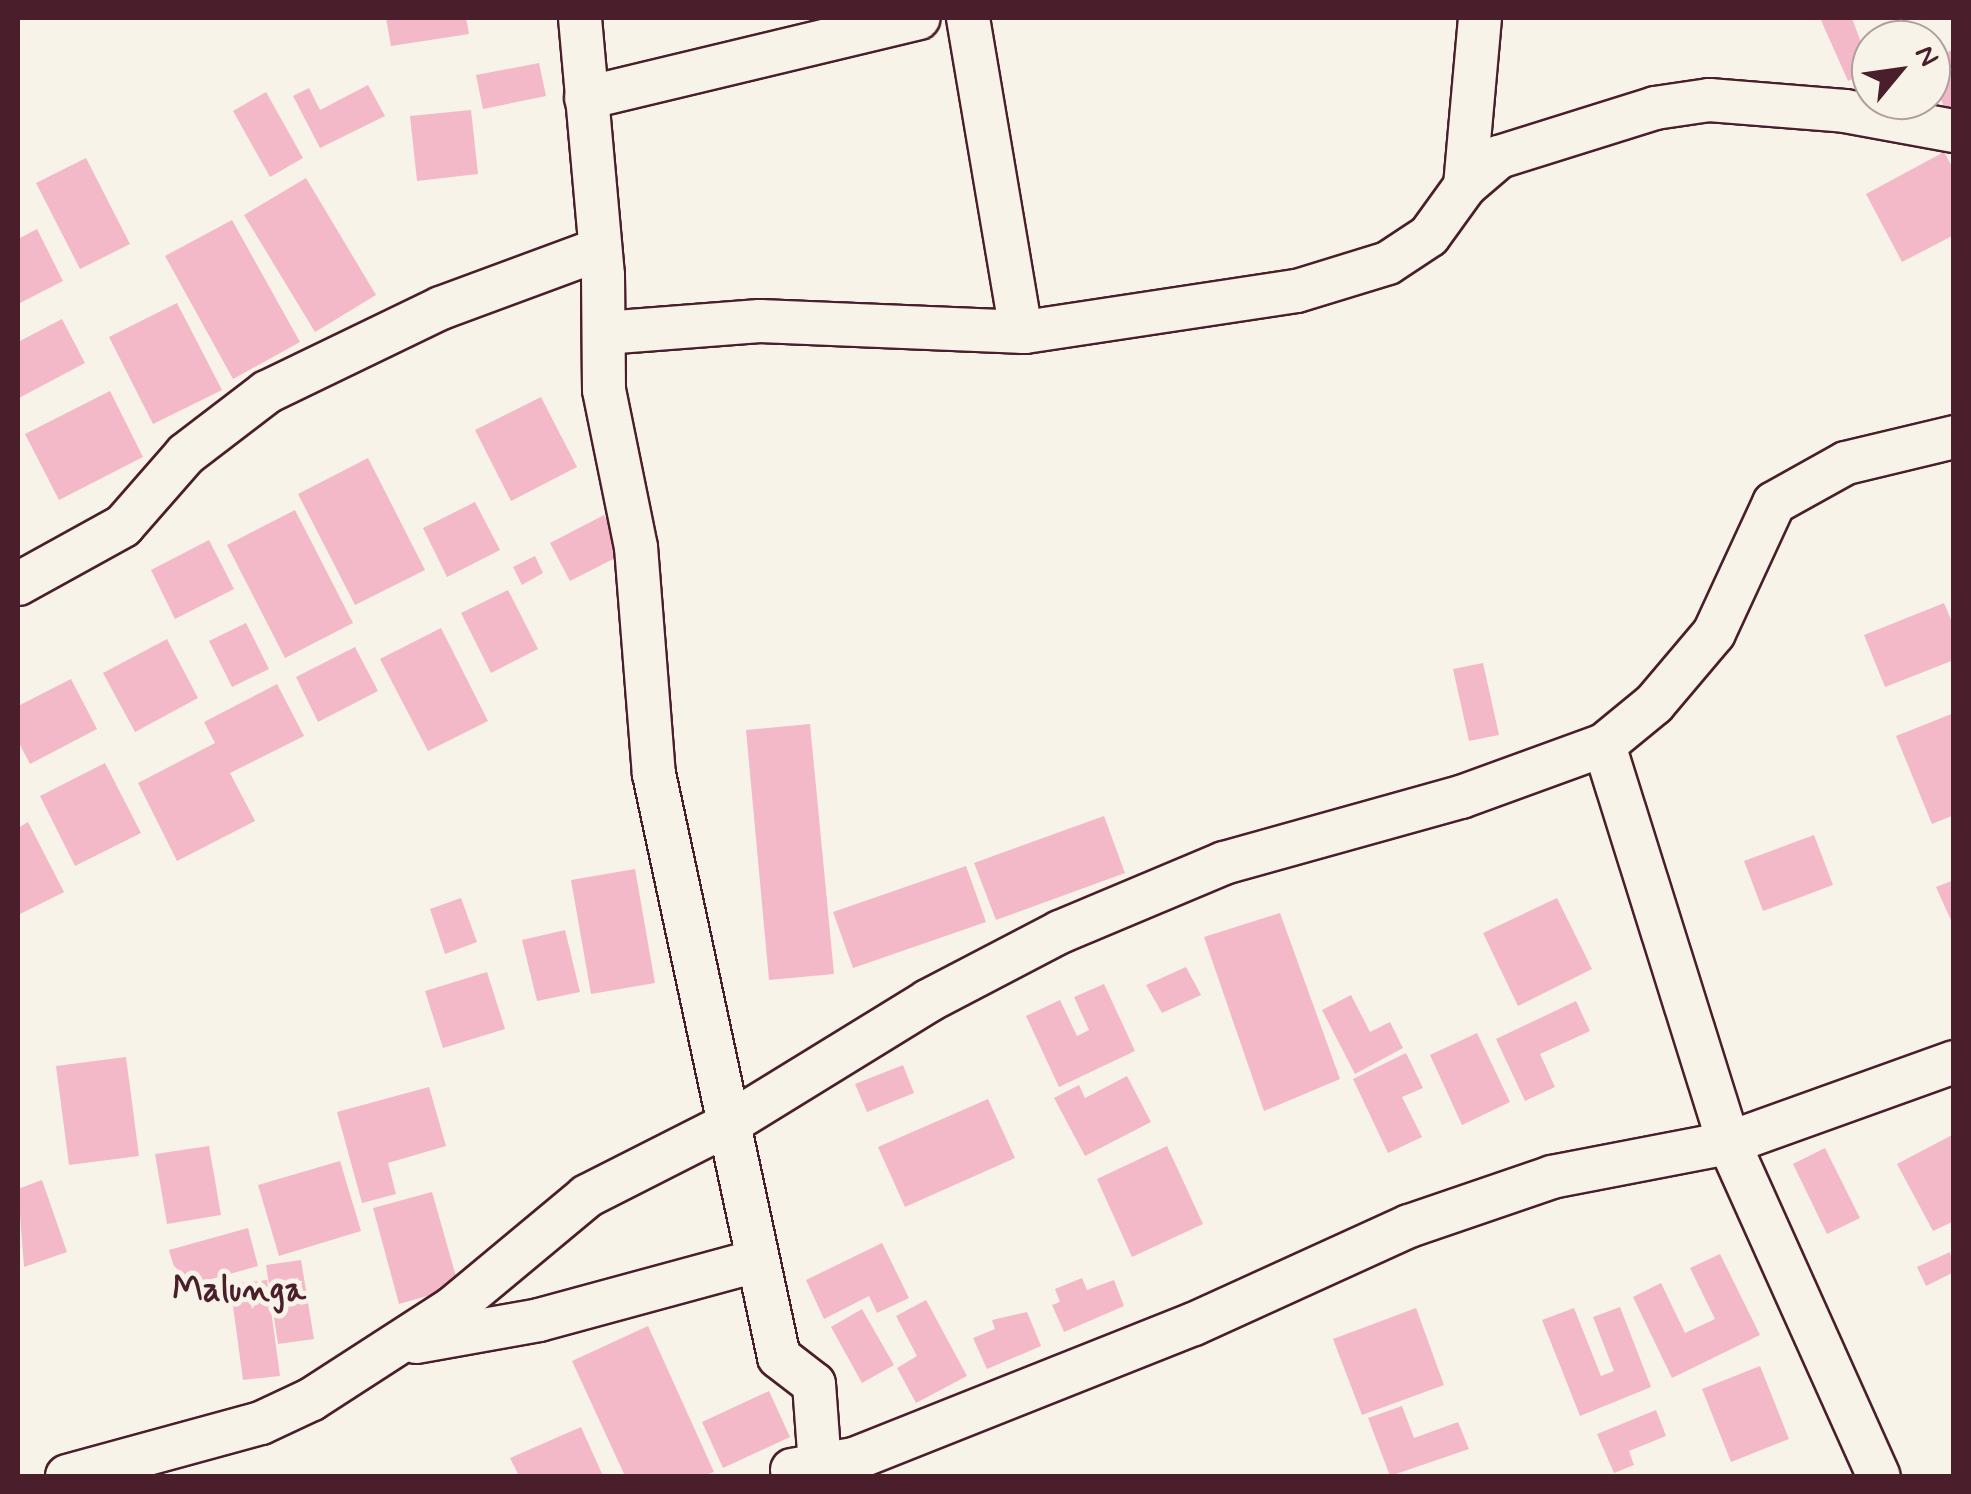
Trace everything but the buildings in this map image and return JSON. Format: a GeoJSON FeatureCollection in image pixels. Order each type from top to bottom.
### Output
{"type":"FeatureCollection","features":[{"type":"Feature","properties":{"kind":"street"},"geometry":{"type":"LineString","coordinates":[[580,18],[604,333],[604,390],[636,547],[654,774],[725,1126],[779,1358],[814,1384],[810,1471],[1194,1324],[1409,1226],[1552,1178],[1729,1143],[1954,1062]]}},
{"type":"Feature","properties":{"kind":"street"},"geometry":{"type":"LineString","coordinates":[[586,98],[918,18]]}},
{"type":"Feature","properties":{"kind":"street"},"geometry":{"type":"LineString","coordinates":[[968,18],[1021,332]]}},
{"type":"Feature","properties":{"kind":"street"},"geometry":{"type":"LineString","coordinates":[[1465,186],[1480,18]]}},
{"type":"Feature","properties":{"kind":"street"},"geometry":{"type":"LineString","coordinates":[[604,333],[760,321],[1021,332],[1351,279],[1430,236],[1465,186],[1499,157],[1655,108],[1709,100],[1845,111],[1954,131]]}},
{"type":"Feature","properties":{"kind":"street"},"geometry":{"type":"LineString","coordinates":[[18,584],[123,526],[186,454],[267,392],[440,308],[598,250]]}},
{"type":"Feature","properties":{"kind":"street"},"geometry":{"type":"LineString","coordinates":[[67,1476],[261,1422],[312,1400],[454,1307],[586,1196],[725,1126],[928,1002],[1153,891],[1326,830],[1462,797],[1604,745],[1654,704],[1714,633],[1774,503],[1846,463],[1954,437]]}},
{"type":"Feature","properties":{"kind":"street"},"geometry":{"type":"LineString","coordinates":[[1604,745],[1729,1143],[1879,1476]]}},
{"type":"Feature","properties":{"kind":"street"},"geometry":{"type":"LineString","coordinates":[[396,1345],[539,1320],[756,1261]]}},
{"type":"Feature","properties":{"kind":"district","name":"Malunga"},"geometry":{"type":"Point","coordinates":[239,1290]}}]}
